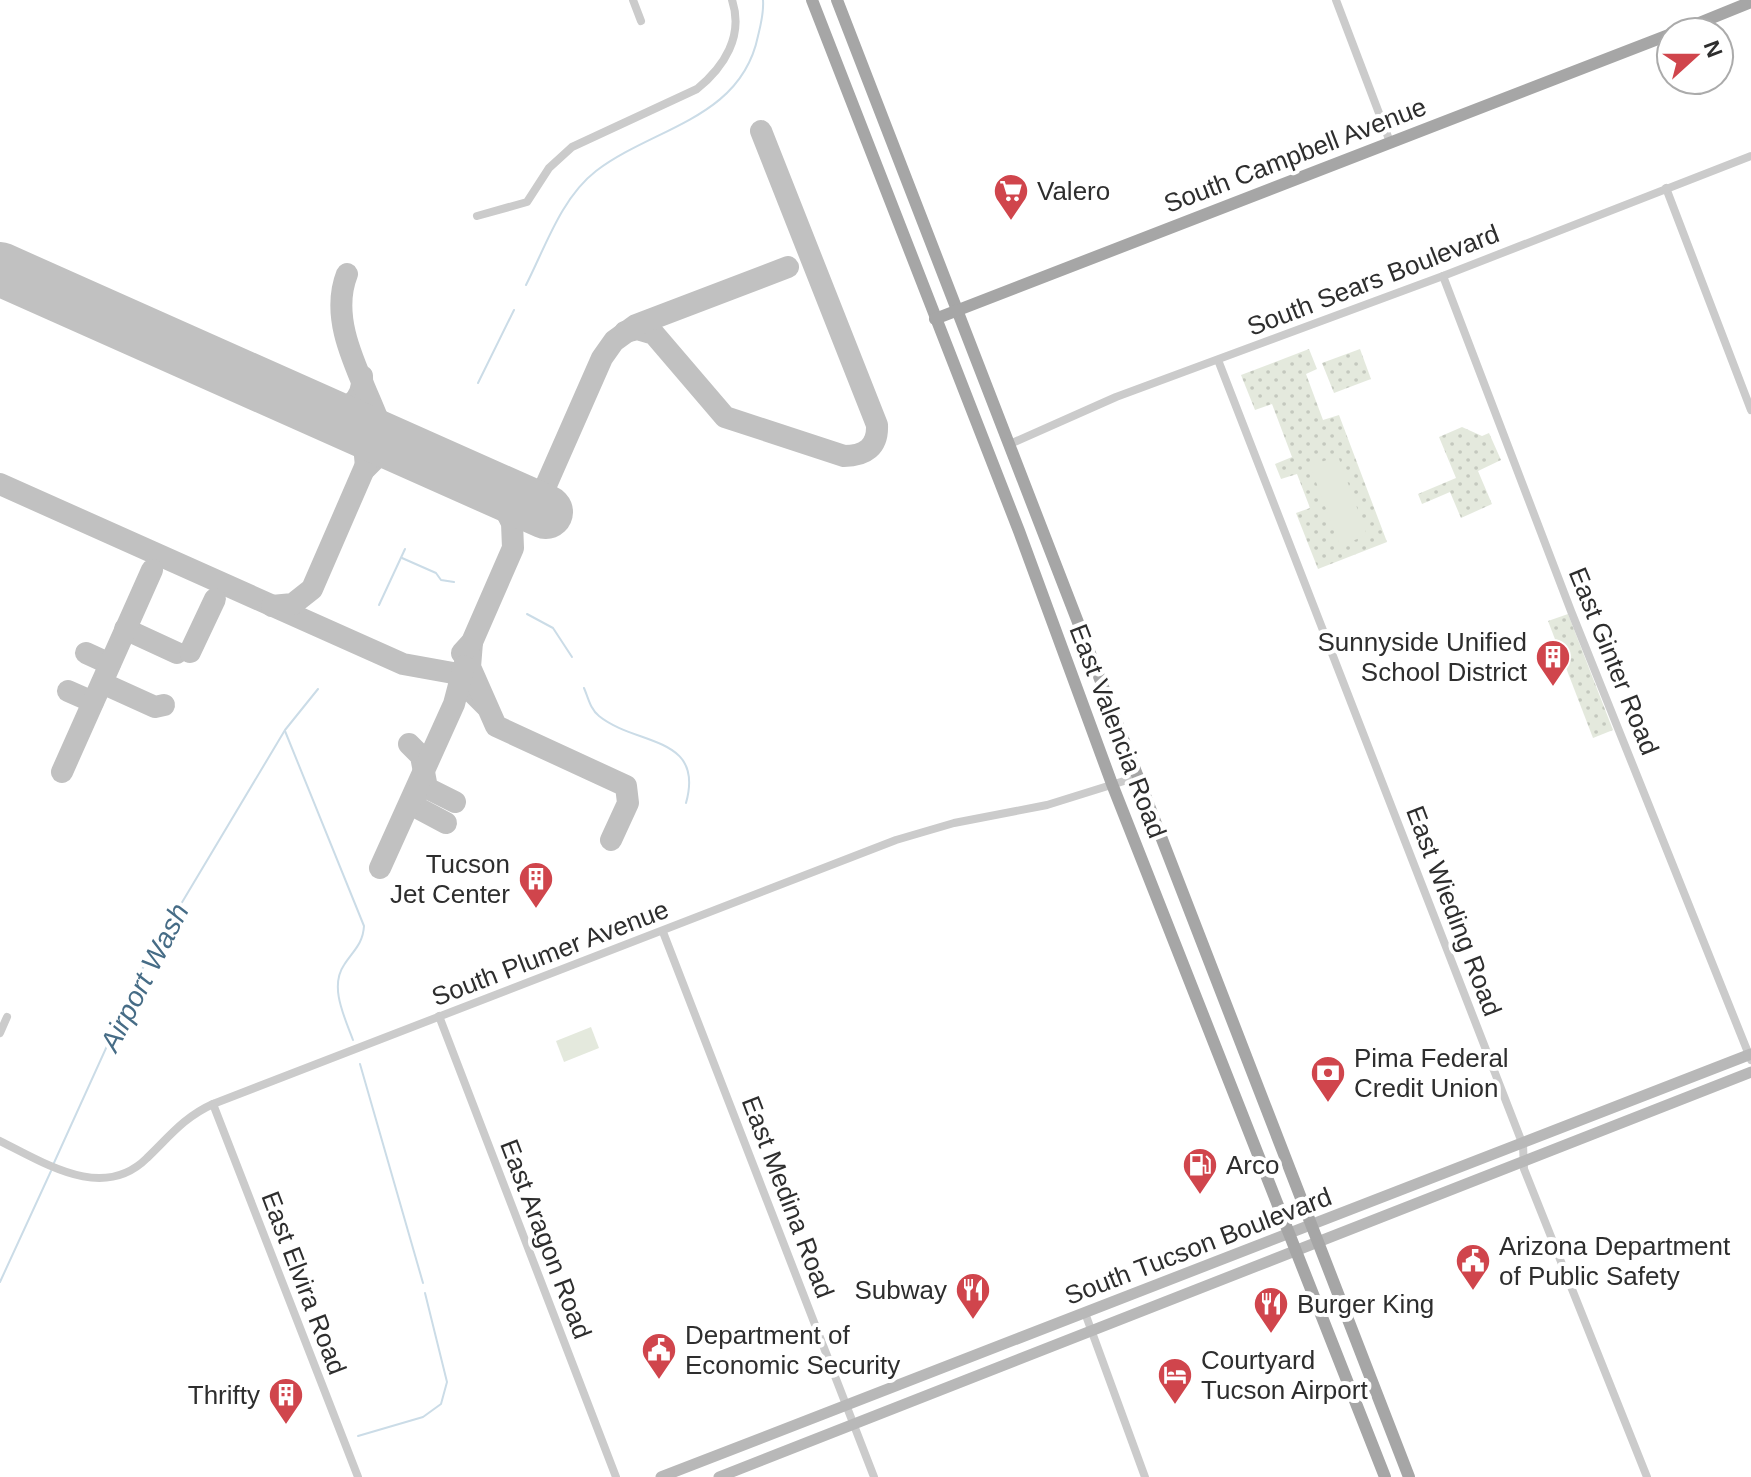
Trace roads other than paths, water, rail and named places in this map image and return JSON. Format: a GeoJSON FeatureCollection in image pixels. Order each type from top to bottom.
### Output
{"type":"FeatureCollection","features":[{"type":"Feature","properties":{"kind":"main road","name":"East Valencia Road"},"geometry":{"type":"LineString","coordinates":[[812,0],[1019,531],[1112,784],[1385,1477]]}},
{"type":"Feature","properties":{"kind":"main road","name":"East Valencia Road"},"geometry":{"type":"LineString","coordinates":[[837,0],[1140,776],[1312,1225],[1404,1476]]}},
{"type":"Feature","properties":{"kind":"main road"},"geometry":{"type":"LineString","coordinates":[[1716,16],[1751,2]]}},
{"type":"Feature","properties":{"kind":"main road","name":"South Campbell Avenue"},"geometry":{"type":"LineString","coordinates":[[935,319],[1655,40]]}},
{"type":"Feature","properties":{"kind":"main road"},"geometry":{"type":"LineString","coordinates":[[848,94],[870,85]]}},
{"type":"Feature","properties":{"kind":"main road"},"geometry":{"type":"LineString","coordinates":[[1210,1027],[1232,1017]]}},
{"type":"Feature","properties":{"kind":"main road","name":"South Tucson Boulevard"},"geometry":{"type":"LineString","coordinates":[[661,1477],[1750,1056]]}},
{"type":"Feature","properties":{"kind":"main road","name":"South Tucson Boulevard"},"geometry":{"type":"LineString","coordinates":[[719,1477],[1751,1072]]}},
{"type":"Feature","properties":{"kind":"street"},"geometry":{"type":"LineString","coordinates":[[633,0],[641,21]]}},
{"type":"Feature","properties":{"kind":"street"},"geometry":{"type":"LineString","coordinates":[[477,216],[527,202],[549,168],[572,147],[697,89],[712,77],[731,47],[736,28],[732,0]]}},
{"type":"Feature","properties":{"kind":"street"},"geometry":{"type":"LineString","coordinates":[[1336,0],[1390,142]]}},
{"type":"Feature","properties":{"kind":"street","name":"South Sears Boulevard"},"geometry":{"type":"LineString","coordinates":[[1010,444],[1116,397],[1443,276],[1751,156]]}},
{"type":"Feature","properties":{"kind":"street"},"geometry":{"type":"LineString","coordinates":[[1666,188],[1751,410]]}},
{"type":"Feature","properties":{"kind":"street","name":"East Ginter Road"},"geometry":{"type":"LineString","coordinates":[[1443,276],[1571,611],[1750,1056]]}},
{"type":"Feature","properties":{"kind":"street","name":"East Wieding Road"},"geometry":{"type":"LineString","coordinates":[[1218,360],[1523,1145],[1521,1162],[1647,1477]]}},
{"type":"Feature","properties":{"kind":"street","name":"South Plumer Avenue"},"geometry":{"type":"LineString","coordinates":[[0,1141],[69,1173],[95,1180],[131,1172],[175,1127],[194,1112],[213,1104],[896,840],[952,823],[1047,805],[1140,776]]}},
{"type":"Feature","properties":{"kind":"street","name":"East Medina Road"},"geometry":{"type":"LineString","coordinates":[[663,932],[874,1477]]}},
{"type":"Feature","properties":{"kind":"street","name":"East Aragon Road"},"geometry":{"type":"LineString","coordinates":[[439,1016],[616,1477]]}},
{"type":"Feature","properties":{"kind":"street"},"geometry":{"type":"LineString","coordinates":[[0,1033],[7,1017]]}},
{"type":"Feature","properties":{"kind":"street","name":"East Elvira Road"},"geometry":{"type":"LineString","coordinates":[[213,1104],[358,1477]]}},
{"type":"Feature","properties":{"kind":"street"},"geometry":{"type":"LineString","coordinates":[[1085,1313],[1145,1477]]}},
{"type":"Feature","properties":{"kind":"waterway"},"geometry":{"type":"LineString","coordinates":[[526,285],[563,209],[584,182],[619,156],[715,104],[734,86],[749,64],[763,14],[763,0]]}},
{"type":"Feature","properties":{"kind":"waterway"},"geometry":{"type":"LineString","coordinates":[[478,383],[514,310]]}},
{"type":"Feature","properties":{"kind":"waterway"},"geometry":{"type":"LineString","coordinates":[[379,605],[405,549]]}},
{"type":"Feature","properties":{"kind":"waterway"},"geometry":{"type":"LineString","coordinates":[[402,558],[436,573],[441,580],[454,582]]}},
{"type":"Feature","properties":{"kind":"waterway"},"geometry":{"type":"LineString","coordinates":[[527,614],[553,628],[572,657]]}},
{"type":"Feature","properties":{"kind":"waterway"},"geometry":{"type":"LineString","coordinates":[[584,688],[599,716],[614,726],[664,745],[677,754],[686,765],[689,781],[686,803]]}},
{"type":"Feature","properties":{"kind":"waterway","name":"Airport Wash"},"geometry":{"type":"LineString","coordinates":[[53,1165],[141,971],[285,730],[318,689]]}},
{"type":"Feature","properties":{"kind":"waterway"},"geometry":{"type":"LineString","coordinates":[[285,731],[364,926],[360,943],[344,965],[338,983],[340,1002],[353,1040]]}},
{"type":"Feature","properties":{"kind":"waterway"},"geometry":{"type":"LineString","coordinates":[[360,1064],[423,1283]]}},
{"type":"Feature","properties":{"kind":"waterway","name":"Airport Wash"},"geometry":{"type":"LineString","coordinates":[[0,1282],[51,1171]]}},
{"type":"Feature","properties":{"kind":"waterway"},"geometry":{"type":"LineString","coordinates":[[358,1436],[423,1417],[441,1404],[447,1382],[425,1293]]}},
{"type":"Feature","properties":{"kind":"place","name":"Valero"},"geometry":{"type":"Point","coordinates":[1011,222]}},
{"type":"Feature","properties":{"kind":"place","name":"Sunnyside Unified School District"},"geometry":{"type":"Point","coordinates":[1553,688]}},
{"type":"Feature","properties":{"kind":"place","name":"Tucson Jet Center"},"geometry":{"type":"Point","coordinates":[536,910]}},
{"type":"Feature","properties":{"kind":"place","name":"Pima Federal Credit Union"},"geometry":{"type":"Point","coordinates":[1328,1104]}},
{"type":"Feature","properties":{"kind":"place","name":"Arco"},"geometry":{"type":"Point","coordinates":[1200,1196]}},
{"type":"Feature","properties":{"kind":"place","name":"Arizona Department of Public Safety"},"geometry":{"type":"Point","coordinates":[1473,1292]}},
{"type":"Feature","properties":{"kind":"place","name":"Subway"},"geometry":{"type":"Point","coordinates":[973,1321]}},
{"type":"Feature","properties":{"kind":"place","name":"Burger King"},"geometry":{"type":"Point","coordinates":[1271,1335]}},
{"type":"Feature","properties":{"kind":"place","name":"Department of Economic Security"},"geometry":{"type":"Point","coordinates":[659,1381]}},
{"type":"Feature","properties":{"kind":"place","name":"Courtyard Tucson Airport"},"geometry":{"type":"Point","coordinates":[1175,1406]}},
{"type":"Feature","properties":{"kind":"place","name":"Thrifty"},"geometry":{"type":"Point","coordinates":[286,1426]}}]}
